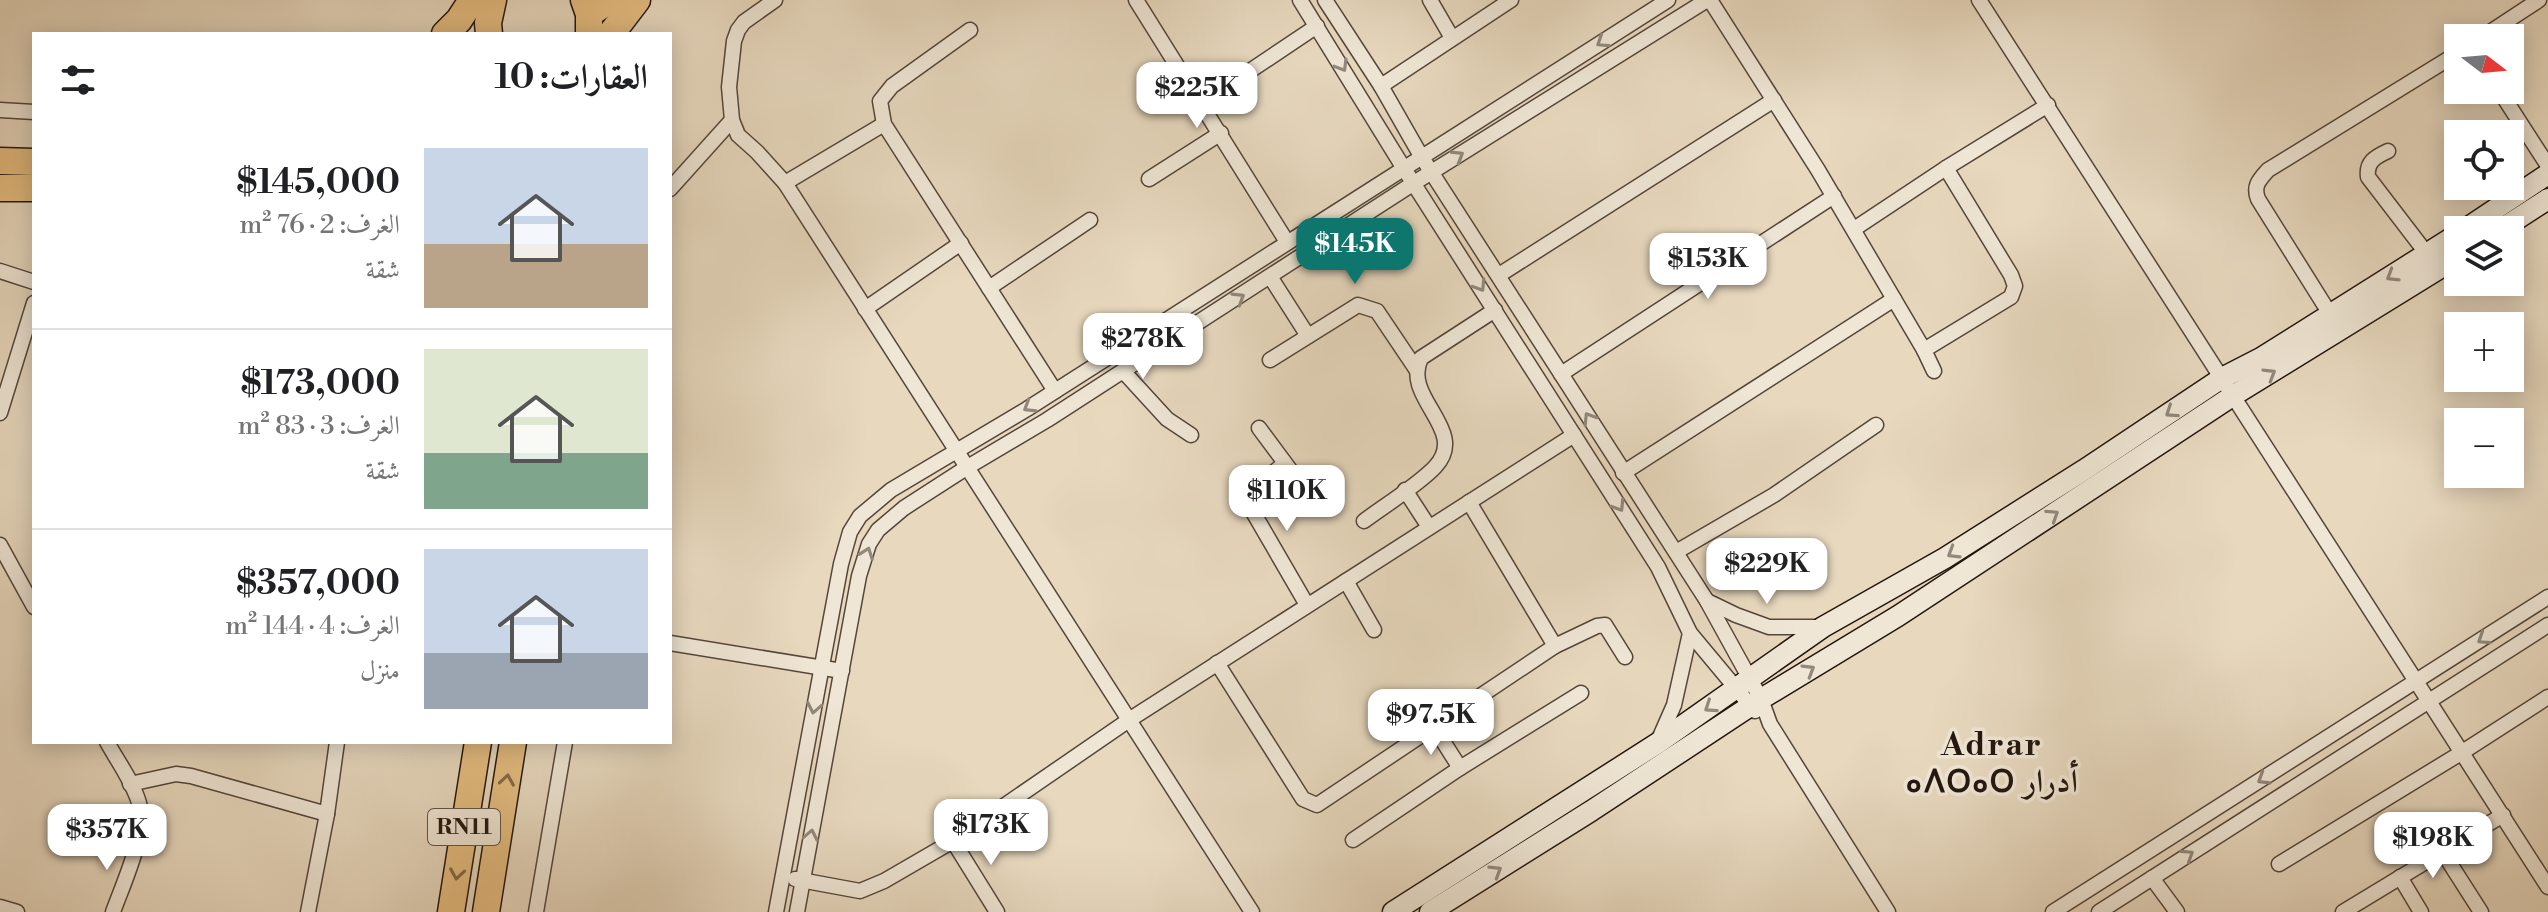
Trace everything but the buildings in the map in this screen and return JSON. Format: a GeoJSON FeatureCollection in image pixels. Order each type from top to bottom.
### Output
{"type":"FeatureCollection","features":[{"type":"Feature","properties":{"kind":"highway"},"geometry":{"type":"LineString","coordinates":[[447,32],[472,0]]}},
{"type":"Feature","properties":{"kind":"highway"},"geometry":{"type":"LineString","coordinates":[[613,32],[637,0]]}},
{"type":"Feature","properties":{"kind":"highway"},"geometry":{"type":"LineString","coordinates":[[0,161],[32,162]]}},
{"type":"Feature","properties":{"kind":"highway"},"geometry":{"type":"LineString","coordinates":[[0,188],[32,188]]}},
{"type":"Feature","properties":{"kind":"highway","name":"RN11"},"geometry":{"type":"LineString","coordinates":[[451,912],[478,744]]}},
{"type":"Feature","properties":{"kind":"highway","name":"RN11"},"geometry":{"type":"LineString","coordinates":[[486,912],[513,744]]}},
{"type":"Feature","properties":{"kind":"street"},"geometry":{"type":"LineString","coordinates":[[775,0],[744,22],[734,41],[729,87],[732,120],[738,135],[785,183],[1252,912]]}},
{"type":"Feature","properties":{"kind":"street"},"geometry":{"type":"LineString","coordinates":[[1136,0],[1287,242]]}},
{"type":"Feature","properties":{"kind":"street"},"geometry":{"type":"LineString","coordinates":[[1300,0],[1658,567],[1690,633],[1744,684]]}},
{"type":"Feature","properties":{"kind":"street"},"geometry":{"type":"LineString","coordinates":[[1325,0],[1381,86],[1431,172],[1707,601],[1744,684],[1888,912]]}},
{"type":"Feature","properties":{"kind":"street"},"geometry":{"type":"LineString","coordinates":[[1430,0],[1452,38]]}},
{"type":"Feature","properties":{"kind":"street"},"geometry":{"type":"LineString","coordinates":[[1381,86],[1511,0]]}},
{"type":"Feature","properties":{"kind":"street"},"geometry":{"type":"LineString","coordinates":[[797,912],[856,595],[869,544],[878,530],[896,513],[966,468],[1708,0],[1834,196],[1934,371]]}},
{"type":"Feature","properties":{"kind":"street"},"geometry":{"type":"LineString","coordinates":[[1979,0],[2461,753],[2543,868],[2548,887]]}},
{"type":"Feature","properties":{"kind":"street"},"geometry":{"type":"LineString","coordinates":[[2502,24],[2539,0]]}},
{"type":"Feature","properties":{"kind":"street"},"geometry":{"type":"LineString","coordinates":[[776,912],[845,546],[860,516],[891,490],[1055,391],[1403,167],[1528,91],[1658,3]]}},
{"type":"Feature","properties":{"kind":"street"},"geometry":{"type":"LineString","coordinates":[[1202,103],[1317,26]]}},
{"type":"Feature","properties":{"kind":"street"},"geometry":{"type":"LineString","coordinates":[[970,30],[892,86],[880,101],[884,124],[1055,391]]}},
{"type":"Feature","properties":{"kind":"street"},"geometry":{"type":"LineString","coordinates":[[2330,314],[2258,199],[2258,181],[2268,170],[2444,62]]}},
{"type":"Feature","properties":{"kind":"street"},"geometry":{"type":"LineString","coordinates":[[1499,275],[1774,100]]}},
{"type":"Feature","properties":{"kind":"street"},"geometry":{"type":"LineString","coordinates":[[2508,104],[2548,166]]}},
{"type":"Feature","properties":{"kind":"street"},"geometry":{"type":"LineString","coordinates":[[1854,229],[2048,105]]}},
{"type":"Feature","properties":{"kind":"street"},"geometry":{"type":"LineString","coordinates":[[0,110],[32,112]]}},
{"type":"Feature","properties":{"kind":"street"},"geometry":{"type":"LineString","coordinates":[[672,187],[732,120]]}},
{"type":"Feature","properties":{"kind":"street"},"geometry":{"type":"LineString","coordinates":[[785,183],[884,124]]}},
{"type":"Feature","properties":{"kind":"street"},"geometry":{"type":"LineString","coordinates":[[1149,179],[1221,133]]}},
{"type":"Feature","properties":{"kind":"street"},"geometry":{"type":"LineString","coordinates":[[2388,151],[2373,158],[2367,169],[2368,177],[2427,254]]}},
{"type":"Feature","properties":{"kind":"street"},"geometry":{"type":"LineString","coordinates":[[1924,350],[2011,297],[2015,286],[1946,168]]}},
{"type":"Feature","properties":{"kind":"street"},"geometry":{"type":"LineString","coordinates":[[2485,216],[2548,174]]}},
{"type":"Feature","properties":{"kind":"street"},"geometry":{"type":"LineString","coordinates":[[1561,374],[1834,196]]}},
{"type":"Feature","properties":{"kind":"street"},"geometry":{"type":"LineString","coordinates":[[2522,216],[2548,199]]}},
{"type":"Feature","properties":{"kind":"street"},"geometry":{"type":"LineString","coordinates":[[989,288],[1090,220]]}},
{"type":"Feature","properties":{"kind":"street"},"geometry":{"type":"LineString","coordinates":[[865,309],[961,243]]}},
{"type":"Feature","properties":{"kind":"street"},"geometry":{"type":"LineString","coordinates":[[1393,912],[1658,743],[1823,627],[1945,558],[2222,378],[2261,358],[2444,243]]}},
{"type":"Feature","properties":{"kind":"street"},"geometry":{"type":"LineString","coordinates":[[1430,912],[1898,616],[2234,395],[2444,266]]}},
{"type":"Feature","properties":{"kind":"street"},"geometry":{"type":"LineString","coordinates":[[0,271],[32,281]]}},
{"type":"Feature","properties":{"kind":"street"},"geometry":{"type":"LineString","coordinates":[[1271,278],[1308,336]]}},
{"type":"Feature","properties":{"kind":"street"},"geometry":{"type":"LineString","coordinates":[[1623,473],[1894,299]]}},
{"type":"Feature","properties":{"kind":"street"},"geometry":{"type":"LineString","coordinates":[[1270,360],[1358,305],[1377,311],[1416,369]]}},
{"type":"Feature","properties":{"kind":"street"},"geometry":{"type":"LineString","coordinates":[[0,413],[32,309]]}},
{"type":"Feature","properties":{"kind":"street"},"geometry":{"type":"LineString","coordinates":[[1364,521],[1436,467],[1445,451],[1445,436],[1416,382],[1416,369],[1421,358],[1495,310]]}},
{"type":"Feature","properties":{"kind":"street"},"geometry":{"type":"LineString","coordinates":[[1123,371],[1167,419],[1191,435]]}},
{"type":"Feature","properties":{"kind":"street"},"geometry":{"type":"LineString","coordinates":[[1676,552],[1774,495],[1876,425]]}},
{"type":"Feature","properties":{"kind":"street"},"geometry":{"type":"LineString","coordinates":[[1259,428],[1305,490]]}},
{"type":"Feature","properties":{"kind":"street"},"geometry":{"type":"LineString","coordinates":[[782,877],[860,891],[884,881],[953,841],[1129,720],[1574,435]]}},
{"type":"Feature","properties":{"kind":"street"},"geometry":{"type":"LineString","coordinates":[[1284,464],[1252,490],[1249,505],[1307,605]]}},
{"type":"Feature","properties":{"kind":"street"},"geometry":{"type":"LineString","coordinates":[[1405,490],[1429,527]]}},
{"type":"Feature","properties":{"kind":"street"},"geometry":{"type":"LineString","coordinates":[[1469,502],[1555,646]]}},
{"type":"Feature","properties":{"kind":"street"},"geometry":{"type":"LineString","coordinates":[[0,545],[32,603]]}},
{"type":"Feature","properties":{"kind":"street"},"geometry":{"type":"LineString","coordinates":[[1346,581],[1374,630]]}},
{"type":"Feature","properties":{"kind":"street"},"geometry":{"type":"LineString","coordinates":[[836,592],[856,595]]}},
{"type":"Feature","properties":{"kind":"street"},"geometry":{"type":"LineString","coordinates":[[2053,912],[2548,597]]}},
{"type":"Feature","properties":{"kind":"street"},"geometry":{"type":"LineString","coordinates":[[1707,601],[1769,627],[1823,627]]}},
{"type":"Feature","properties":{"kind":"street"},"geometry":{"type":"LineString","coordinates":[[1217,663],[1303,799],[1317,805],[1555,646],[1605,625],[1625,657]]}},
{"type":"Feature","properties":{"kind":"street"},"geometry":{"type":"LineString","coordinates":[[2099,912],[2548,625]]}},
{"type":"Feature","properties":{"kind":"street"},"geometry":{"type":"LineString","coordinates":[[1658,743],[1674,705],[1690,633]]}},
{"type":"Feature","properties":{"kind":"street"},"geometry":{"type":"LineString","coordinates":[[672,643],[842,671]]}},
{"type":"Feature","properties":{"kind":"street"},"geometry":{"type":"LineString","coordinates":[[1353,840],[1460,768],[1581,693]]}},
{"type":"Feature","properties":{"kind":"street"},"geometry":{"type":"LineString","coordinates":[[2279,864],[2548,697]]}},
{"type":"Feature","properties":{"kind":"street"},"geometry":{"type":"LineString","coordinates":[[1434,727],[1460,768]]}},
{"type":"Feature","properties":{"kind":"street"},"geometry":{"type":"LineString","coordinates":[[108,744],[141,807],[137,843],[113,912]]}},
{"type":"Feature","properties":{"kind":"street"},"geometry":{"type":"LineString","coordinates":[[308,912],[337,744]]}},
{"type":"Feature","properties":{"kind":"street"},"geometry":{"type":"LineString","coordinates":[[536,912],[565,744]]}},
{"type":"Feature","properties":{"kind":"street"},"geometry":{"type":"LineString","coordinates":[[130,784],[176,774],[191,776],[327,814]]}},
{"type":"Feature","properties":{"kind":"street"},"geometry":{"type":"LineString","coordinates":[[2343,912],[2503,815]]}},
{"type":"Feature","properties":{"kind":"street"},"geometry":{"type":"LineString","coordinates":[[953,841],[997,912]]}},
{"type":"Feature","properties":{"kind":"street"},"geometry":{"type":"LineString","coordinates":[[2442,851],[2481,912]]}},
{"type":"Feature","properties":{"kind":"street"},"geometry":{"type":"LineString","coordinates":[[2400,877],[2421,912]]}},
{"type":"Feature","properties":{"kind":"street"},"geometry":{"type":"LineString","coordinates":[[2152,878],[2177,912]]}},
{"type":"Feature","properties":{"kind":"street"},"geometry":{"type":"LineString","coordinates":[[0,907],[17,912]]}},
{"type":"Feature","properties":{"kind":"district","name":"Adrar ⴰⴷⵔⴰⵔ أدرار"},"geometry":{"type":"Point","coordinates":[1992,764]}}]}
